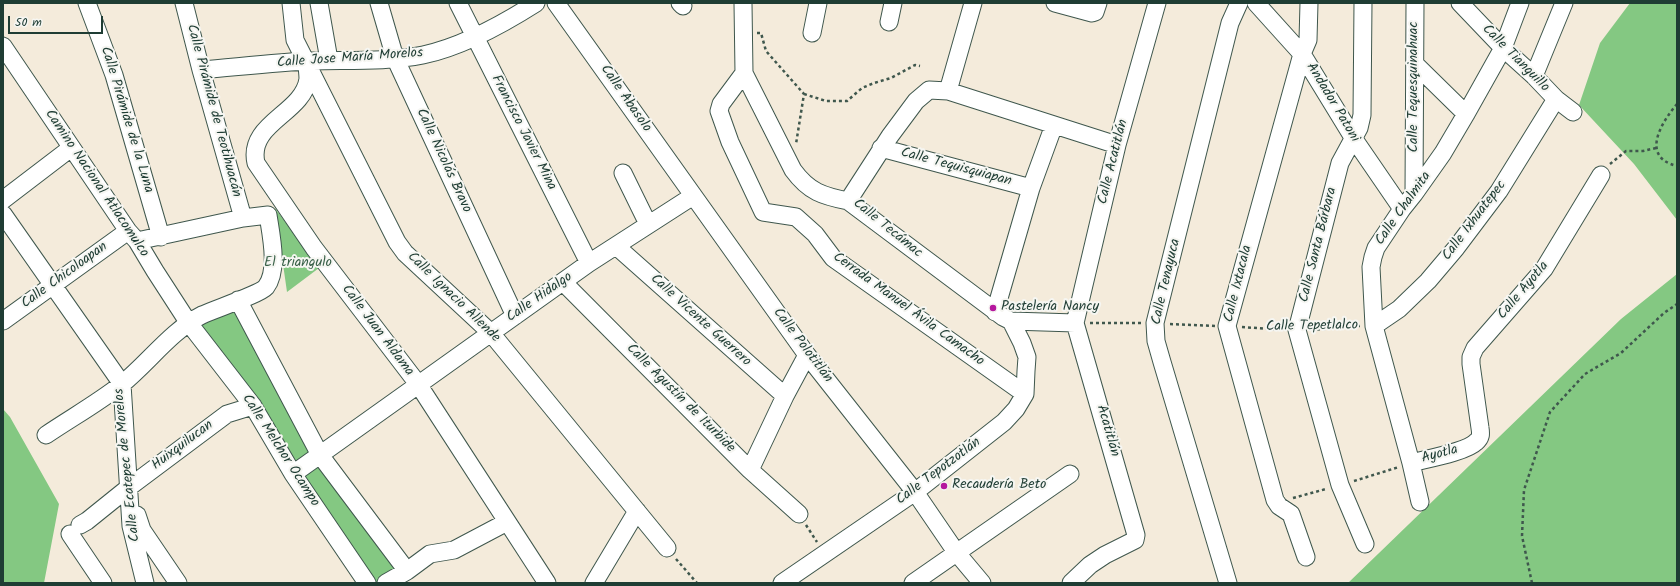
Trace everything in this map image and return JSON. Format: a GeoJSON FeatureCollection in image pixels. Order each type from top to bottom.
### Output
{"type":"FeatureCollection","features":[{"type":"Feature","properties":{"kind":"street","name":"Calle Pirámide de la Luna"},"geometry":{"type":"LineString","coordinates":[[87,3],[114,75],[161,237]]}},
{"type":"Feature","properties":{"kind":"street","name":"Calle Pirámide de Teotihuacán"},"geometry":{"type":"LineString","coordinates":[[184,3],[201,70],[243,218]]}},
{"type":"Feature","properties":{"kind":"street","name":"Calle Ignacio Allende"},"geometry":{"type":"LineString","coordinates":[[291,3],[295,40],[307,61],[397,242],[405,253],[491,333],[667,548]]}},
{"type":"Feature","properties":{"kind":"street"},"geometry":{"type":"LineString","coordinates":[[319,3],[329,60]]}},
{"type":"Feature","properties":{"kind":"street","name":"Calle Nicolás Bravo"},"geometry":{"type":"LineString","coordinates":[[379,3],[395,58],[515,316]]}},
{"type":"Feature","properties":{"kind":"street","name":"Francisco Javier Mina"},"geometry":{"type":"LineString","coordinates":[[458,3],[589,263]]}},
{"type":"Feature","properties":{"kind":"street","name":"Calle Jose María Morelos"},"geometry":{"type":"LineString","coordinates":[[201,70],[307,61],[395,58],[423,55],[442,50],[474,36],[514,17],[536,3]]}},
{"type":"Feature","properties":{"kind":"street","name":"Calle Abasolo"},"geometry":{"type":"LineString","coordinates":[[556,3],[693,196]]}},
{"type":"Feature","properties":{"kind":"street"},"geometry":{"type":"LineString","coordinates":[[743,3],[744,73],[793,170],[801,181],[811,190],[848,201]]}},
{"type":"Feature","properties":{"kind":"street"},"geometry":{"type":"LineString","coordinates":[[812,33],[818,3]]}},
{"type":"Feature","properties":{"kind":"street"},"geometry":{"type":"LineString","coordinates":[[889,22],[893,3]]}},
{"type":"Feature","properties":{"kind":"street"},"geometry":{"type":"LineString","coordinates":[[948,91],[973,3]]}},
{"type":"Feature","properties":{"kind":"street"},"geometry":{"type":"LineString","coordinates":[[1055,3],[1092,13],[1095,12],[1098,3]]}},
{"type":"Feature","properties":{"kind":"street","name":"Calle Acatitlán"},"geometry":{"type":"LineString","coordinates":[[1075,323],[1117,145],[1157,3]]}},
{"type":"Feature","properties":{"kind":"street","name":"Calle Tenayuca"},"geometry":{"type":"LineString","coordinates":[[1228,583],[1156,341],[1155,323],[1230,23],[1239,3]]}},
{"type":"Feature","properties":{"kind":"street","name":"Andador Patoni"},"geometry":{"type":"LineString","coordinates":[[1256,3],[1302,54],[1354,139],[1402,209]]}},
{"type":"Feature","properties":{"kind":"street","name":"Calle Ixtacala"},"geometry":{"type":"LineString","coordinates":[[1306,557],[1291,514],[1279,506],[1275,500],[1227,326],[1302,54],[1308,40],[1309,3]]}},
{"type":"Feature","properties":{"kind":"street","name":"Calle Santa Bárbara"},"geometry":{"type":"LineString","coordinates":[[1363,3],[1362,116],[1354,139],[1340,162],[1297,330],[1340,485],[1365,544]]}},
{"type":"Feature","properties":{"kind":"street","name":"Calle Tequesquinahuac"},"geometry":{"type":"LineString","coordinates":[[1414,194],[1415,3]]}},
{"type":"Feature","properties":{"kind":"street","name":"Calle Tianguillo"},"geometry":{"type":"LineString","coordinates":[[1460,3],[1503,48],[1534,76],[1556,99],[1573,112]]}},
{"type":"Feature","properties":{"kind":"street","name":"Calle Chalmita"},"geometry":{"type":"LineString","coordinates":[[1420,502],[1374,326],[1371,267],[1373,256],[1376,248],[1402,209],[1443,153],[1466,114],[1503,48],[1520,3]]}},
{"type":"Feature","properties":{"kind":"street"},"geometry":{"type":"LineString","coordinates":[[1534,76],[1564,3]]}},
{"type":"Feature","properties":{"kind":"street","name":"Camino Nacional Atlacomulco"},"geometry":{"type":"LineString","coordinates":[[6,57],[133,236],[188,322]]}},
{"type":"Feature","properties":{"kind":"street","name":"Calle Juan Aldama"},"geometry":{"type":"LineString","coordinates":[[307,61],[308,80],[305,88],[300,97],[260,136],[255,146],[254,155],[256,162],[314,248],[418,384],[547,583]]}},
{"type":"Feature","properties":{"kind":"street"},"geometry":{"type":"LineString","coordinates":[[1415,64],[1466,114]]}},
{"type":"Feature","properties":{"kind":"street","name":"Cerrada Manuel Ávila Camacho"},"geometry":{"type":"LineString","coordinates":[[744,73],[719,107],[719,111],[730,142],[763,212],[796,217],[815,234],[833,258],[1025,394]]}},
{"type":"Feature","properties":{"kind":"street","name":"Calle Tecámac"},"geometry":{"type":"LineString","coordinates":[[1011,321],[995,312],[848,201],[881,148],[916,101],[926,92],[934,90],[948,91],[1117,145]]}},
{"type":"Feature","properties":{"kind":"street","name":"Calle Ixhuatepec"},"geometry":{"type":"LineString","coordinates":[[1374,326],[1399,309],[1428,282],[1456,248],[1499,191],[1556,99]]}},
{"type":"Feature","properties":{"kind":"street"},"geometry":{"type":"LineString","coordinates":[[995,312],[1031,188],[1054,125]]}},
{"type":"Feature","properties":{"kind":"street"},"geometry":{"type":"LineString","coordinates":[[3,200],[71,148]]}},
{"type":"Feature","properties":{"kind":"street","name":"Calle Tequisquiapan"},"geometry":{"type":"LineString","coordinates":[[881,148],[1031,188]]}},
{"type":"Feature","properties":{"kind":"street"},"geometry":{"type":"LineString","coordinates":[[623,173],[648,224]]}},
{"type":"Feature","properties":{"kind":"street","name":"Calle Ayotla"},"geometry":{"type":"LineString","coordinates":[[1470,447],[1479,439],[1481,434],[1471,364],[1475,348],[1544,269],[1601,175]]}},
{"type":"Feature","properties":{"kind":"street","name":"Calle Hidalgo"},"geometry":{"type":"LineString","coordinates":[[293,474],[589,263],[693,196]]}},
{"type":"Feature","properties":{"kind":"street","name":"Calle Polotitlán"},"geometry":{"type":"LineString","coordinates":[[693,196],[807,355],[915,492],[956,552],[982,583]]}},
{"type":"Feature","properties":{"kind":"street","name":"Calle Ecatepec de Morelos"},"geometry":{"type":"LineString","coordinates":[[3,214],[122,384],[131,526],[145,583]]}},
{"type":"Feature","properties":{"kind":"street"},"geometry":{"type":"LineString","coordinates":[[46,436],[122,384],[188,322],[216,308],[260,292],[269,281],[273,268],[272,240],[268,215],[243,218],[161,237],[133,236]]}},
{"type":"Feature","properties":{"kind":"street","name":"Calle Chicoloapan"},"geometry":{"type":"LineString","coordinates":[[3,321],[53,284],[133,236]]}},
{"type":"Feature","properties":{"kind":"street","name":"Calle Vicente Guerrero"},"geometry":{"type":"LineString","coordinates":[[616,246],[785,396]]}},
{"type":"Feature","properties":{"kind":"street","name":"Calle Agustín de Iturbide"},"geometry":{"type":"LineString","coordinates":[[563,282],[750,470],[799,514]]}},
{"type":"Feature","properties":{"kind":"street"},"geometry":{"type":"LineString","coordinates":[[238,300],[320,455],[407,571]]}},
{"type":"Feature","properties":{"kind":"street"},"geometry":{"type":"LineString","coordinates":[[1011,321],[1075,323]]}},
{"type":"Feature","properties":{"kind":"street","name":"Calle Tepotzotlán"},"geometry":{"type":"LineString","coordinates":[[782,583],[915,492],[1004,422],[1016,409],[1025,394],[1027,357],[1011,321]]}},
{"type":"Feature","properties":{"kind":"street","name":"Calle Melchor Ocampo"},"geometry":{"type":"LineString","coordinates":[[188,322],[253,406],[293,474],[367,583]]}},
{"type":"Feature","properties":{"kind":"street","name":"Acatitlán"},"geometry":{"type":"LineString","coordinates":[[1071,583],[1105,555],[1135,540],[1136,535],[1075,323]]}},
{"type":"Feature","properties":{"kind":"street"},"geometry":{"type":"LineString","coordinates":[[750,470],[785,396],[807,355]]}},
{"type":"Feature","properties":{"kind":"street","name":"Huixquilucan"},"geometry":{"type":"LineString","coordinates":[[103,583],[75,530],[226,414],[253,406]]}},
{"type":"Feature","properties":{"kind":"street","name":"Ayotla"},"geometry":{"type":"LineString","coordinates":[[1411,463],[1470,447]]}},
{"type":"Feature","properties":{"kind":"street"},"geometry":{"type":"LineString","coordinates":[[913,583],[1070,474]]}},
{"type":"Feature","properties":{"kind":"street"},"geometry":{"type":"LineString","coordinates":[[128,488],[142,530],[178,583]]}},
{"type":"Feature","properties":{"kind":"street"},"geometry":{"type":"LineString","coordinates":[[594,583],[637,511]]}},
{"type":"Feature","properties":{"kind":"street"},"geometry":{"type":"LineString","coordinates":[[386,583],[407,571],[430,554],[449,551],[507,522]]}},
{"type":"Feature","properties":{"kind":"path"},"geometry":{"type":"LineString","coordinates":[[743,36],[760,33],[766,51],[804,94],[826,101],[847,101],[862,88],[891,78],[915,66],[920,66]]}},
{"type":"Feature","properties":{"kind":"path"},"geometry":{"type":"LineString","coordinates":[[796,147],[804,94]]}},
{"type":"Feature","properties":{"kind":"path"},"geometry":{"type":"LineString","coordinates":[[1677,104],[1660,128],[1656,141],[1656,148],[1662,160],[1677,166]]}},
{"type":"Feature","properties":{"kind":"path"},"geometry":{"type":"LineString","coordinates":[[1601,175],[1613,161],[1626,151],[1643,151],[1656,148]]}},
{"type":"Feature","properties":{"kind":"path"},"geometry":{"type":"LineString","coordinates":[[1532,583],[1522,536],[1524,490],[1550,412],[1585,374],[1621,353],[1664,313],[1677,304]]}},
{"type":"Feature","properties":{"kind":"path","name":"Calle Tepetlalco"},"geometry":{"type":"LineString","coordinates":[[1075,323],[1155,323],[1297,330],[1374,326]]}},
{"type":"Feature","properties":{"kind":"path"},"geometry":{"type":"LineString","coordinates":[[799,514],[825,554]]}},
{"type":"Feature","properties":{"kind":"path"},"geometry":{"type":"LineString","coordinates":[[667,548],[697,583]]}},
{"type":"Feature","properties":{"kind":"green space"},"geometry":{"type":"Polygon","coordinates":[[[1630,3],[1677,3],[1677,220],[1634,164],[1579,105],[1600,43],[1630,3]]]}},
{"type":"Feature","properties":{"kind":"green space","name":"El triangulo"},"geometry":{"type":"Polygon","coordinates":[[[275,208],[319,268],[287,292],[275,208]]]}},
{"type":"Feature","properties":{"kind":"green space"},"geometry":{"type":"Polygon","coordinates":[[[1677,274],[1677,583],[1348,583],[1621,319],[1677,274]]]}},
{"type":"Feature","properties":{"kind":"green space"},"geometry":{"type":"Polygon","coordinates":[[[238,300],[283,382],[407,571],[386,583],[367,583],[188,322],[238,300]]]}},
{"type":"Feature","properties":{"kind":"green space"},"geometry":{"type":"Polygon","coordinates":[[[3,409],[10,417],[59,504],[44,583],[3,583],[3,409]]]}},
{"type":"Feature","properties":{"kind":"place","name":"Pastelería Nancy"},"geometry":{"type":"Point","coordinates":[993,308]}},
{"type":"Feature","properties":{"kind":"place","name":"Recaudería Beto"},"geometry":{"type":"Point","coordinates":[944,486]}}]}
